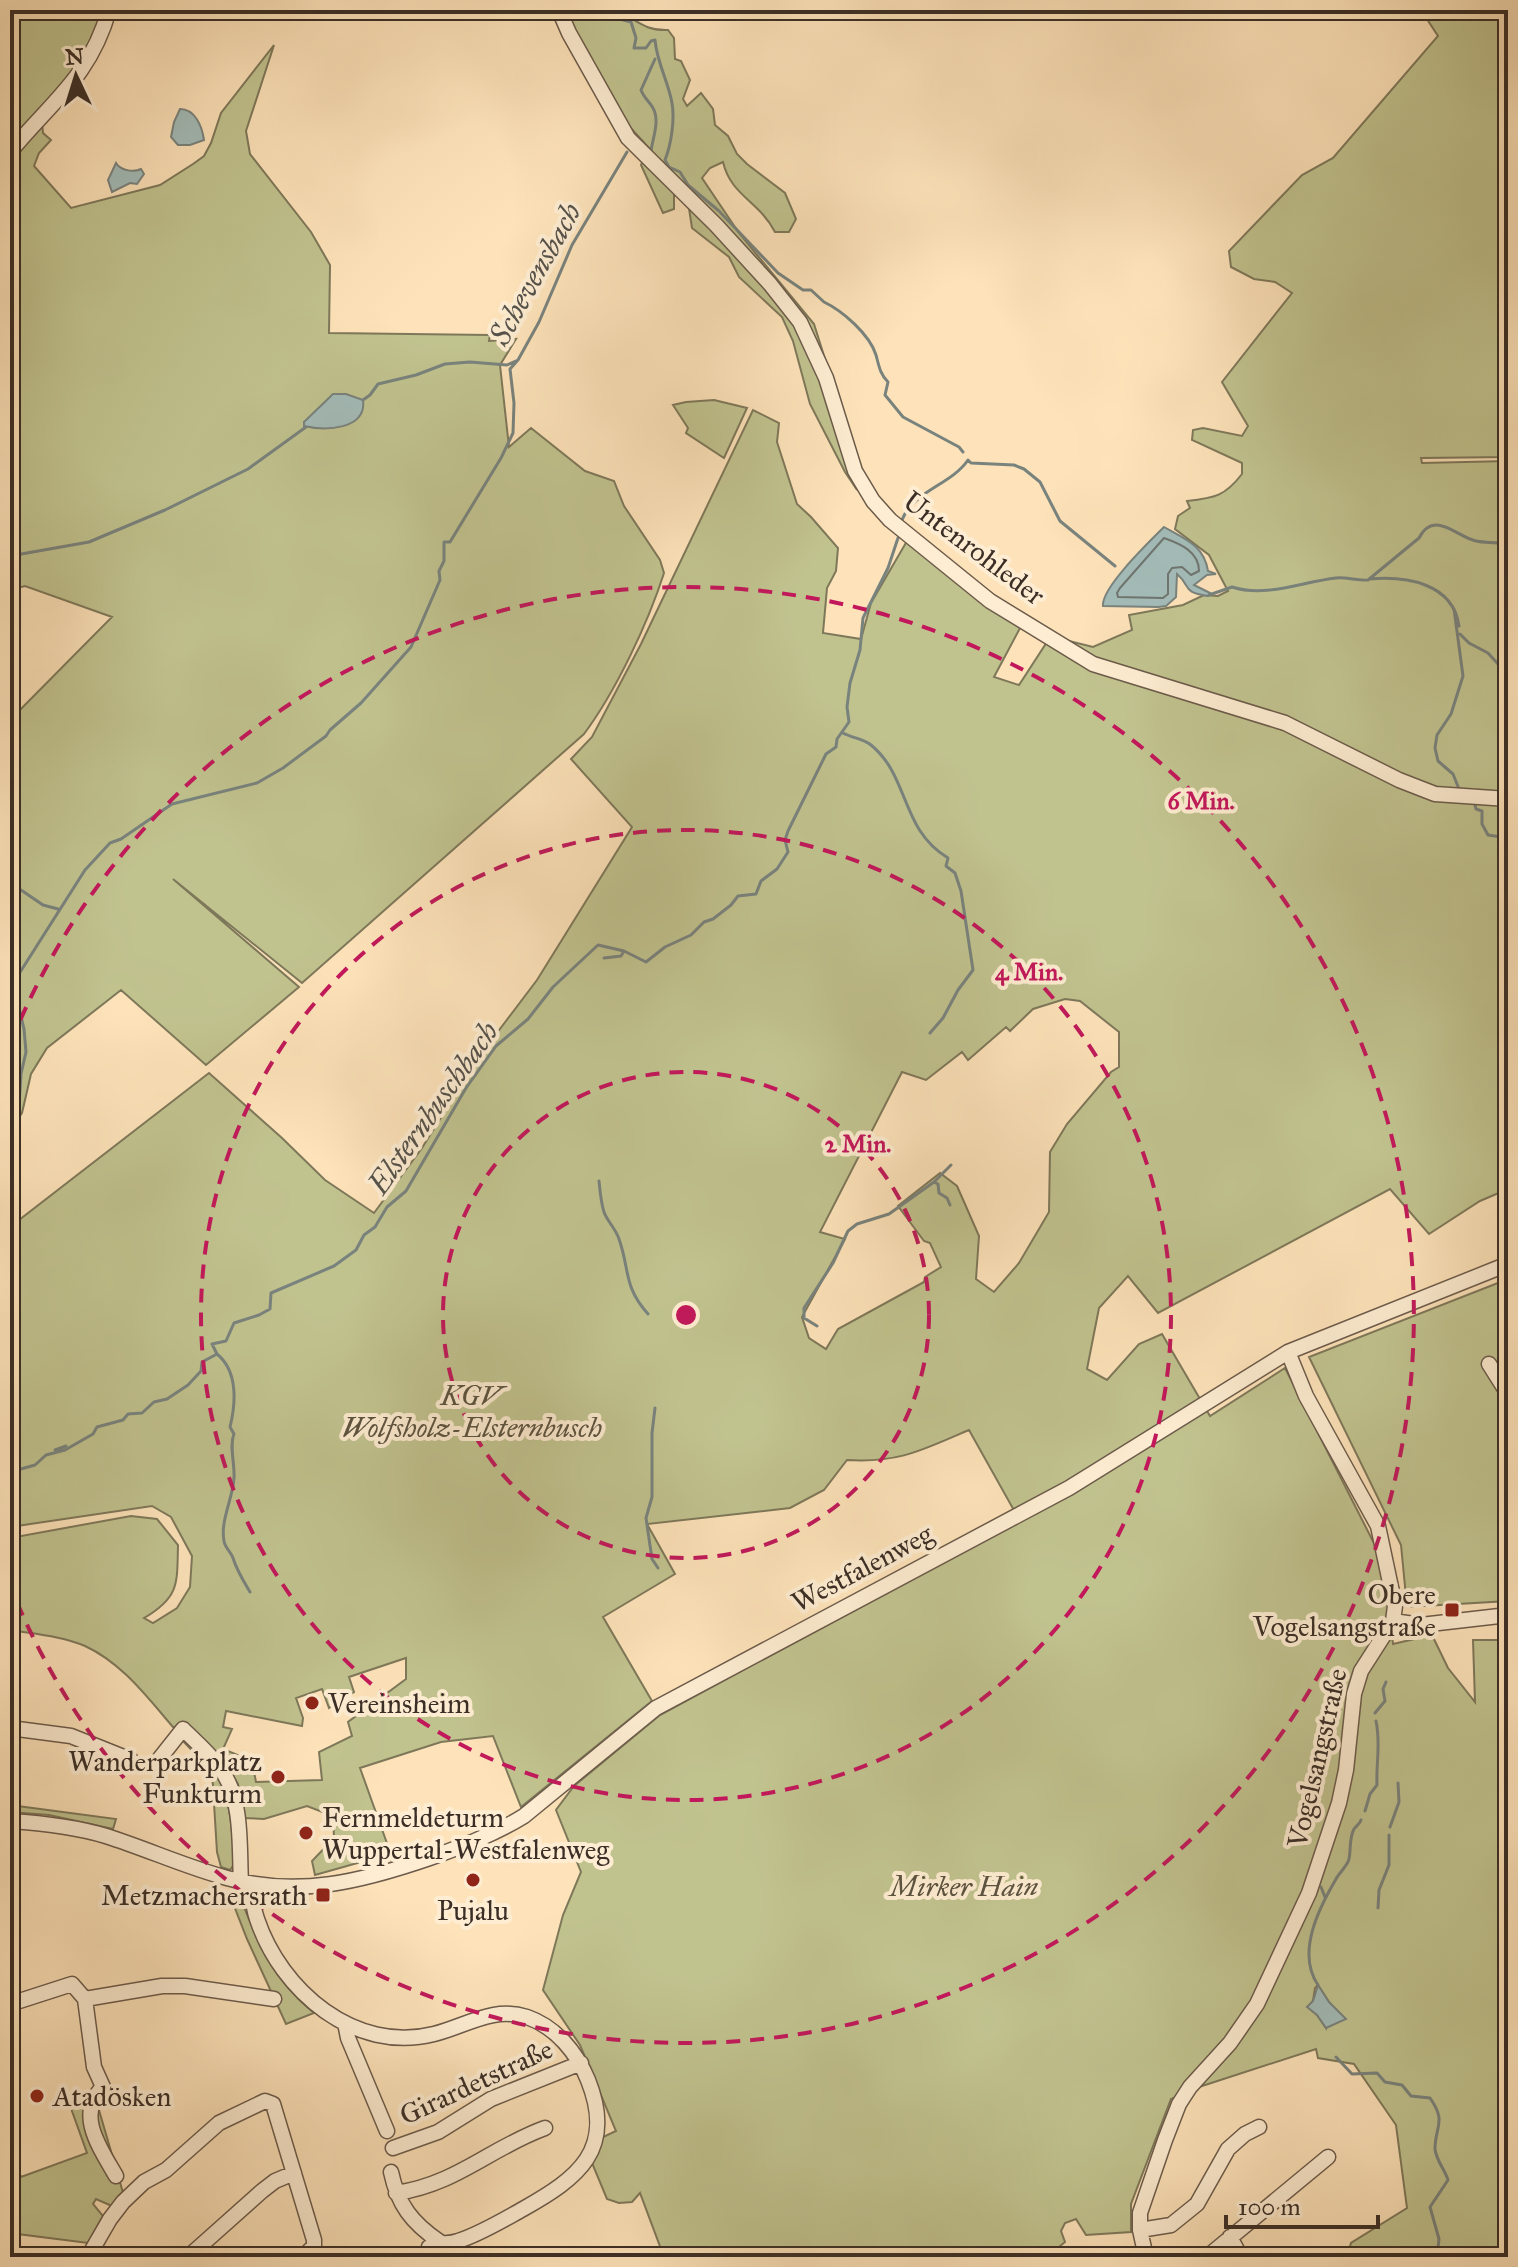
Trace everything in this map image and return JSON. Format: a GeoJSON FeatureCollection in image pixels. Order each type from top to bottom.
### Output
{"type":"FeatureCollection","features":[{"type":"Feature","properties":{"kind":"street"},"geometry":{"type":"LineString","coordinates":[[10,152],[82,72],[100,39],[109,10]]}},
{"type":"Feature","properties":{"kind":"street","name":"Untenrohleder"},"geometry":{"type":"LineString","coordinates":[[559,10],[628,138],[716,225],[800,322],[826,378],[855,471],[873,501],[890,520],[990,601],[1093,664],[1285,723],[1399,780],[1435,794],[1508,799]]}},
{"type":"Feature","properties":{"kind":"street","name":"Westfalenweg"},"geometry":{"type":"LineString","coordinates":[[10,1821],[103,1835],[246,1883],[308,1888],[378,1876],[501,1831],[546,1800],[656,1708],[1069,1488],[1288,1352],[1508,1264]]}},
{"type":"Feature","properties":{"kind":"street"},"geometry":{"type":"LineString","coordinates":[[1288,1352],[1306,1396],[1378,1526],[1395,1606],[1393,1621],[1421,1625],[1508,1615]]}},
{"type":"Feature","properties":{"kind":"street"},"geometry":{"type":"LineString","coordinates":[[1489,1364],[1508,1394]]}},
{"type":"Feature","properties":{"kind":"street","name":"Vogelsangstraße"},"geometry":{"type":"LineString","coordinates":[[1146,2257],[1140,2213],[1179,2104],[1191,2085],[1230,2043],[1257,2004],[1309,1893],[1339,1803],[1346,1770],[1354,1694],[1361,1671],[1393,1621]]}},
{"type":"Feature","properties":{"kind":"street"},"geometry":{"type":"LineString","coordinates":[[10,1728],[71,1736],[131,1760]]}},
{"type":"Feature","properties":{"kind":"street"},"geometry":{"type":"LineString","coordinates":[[160,1758],[183,1729],[224,1773],[232,1789],[246,1883]]}},
{"type":"Feature","properties":{"kind":"street","name":"Girardetstraße"},"geometry":{"type":"LineString","coordinates":[[246,1883],[256,1916],[278,1963],[302,1993],[345,2023],[385,2036],[409,2038],[434,2034],[485,2015],[519,2015],[548,2027],[581,2063],[595,2102],[597,2129],[588,2159],[579,2171],[553,2192],[513,2215],[457,2242],[435,2244],[405,2211],[396,2193],[390,2168],[390,2140],[348,2038],[345,2023]]}},
{"type":"Feature","properties":{"kind":"street"},"geometry":{"type":"LineString","coordinates":[[10,2004],[72,1984],[85,1999],[94,2067],[103,2087],[92,2098],[89,2107],[95,2138],[116,2176]]}},
{"type":"Feature","properties":{"kind":"street"},"geometry":{"type":"LineString","coordinates":[[85,1999],[162,1986],[192,1987],[274,1999]]}},
{"type":"Feature","properties":{"kind":"street","name":"Girardetstraße"},"geometry":{"type":"LineString","coordinates":[[390,2140],[438,2132],[511,2089],[581,2063]]}},
{"type":"Feature","properties":{"kind":"street"},"geometry":{"type":"LineString","coordinates":[[88,2257],[110,2219],[144,2182],[166,2170],[219,2123],[265,2101],[273,2104],[314,2240],[314,2246],[303,2257]]}},
{"type":"Feature","properties":{"kind":"street"},"geometry":{"type":"LineString","coordinates":[[1140,2230],[1171,2225],[1197,2204],[1228,2149],[1259,2127]]}},
{"type":"Feature","properties":{"kind":"street"},"geometry":{"type":"LineString","coordinates":[[396,2193],[416,2190],[453,2177],[517,2138],[545,2128]]}},
{"type":"Feature","properties":{"kind":"street"},"geometry":{"type":"LineString","coordinates":[[1207,2257],[1328,2157]]}},
{"type":"Feature","properties":{"kind":"street"},"geometry":{"type":"LineString","coordinates":[[188,2257],[262,2191],[294,2173]]}},
{"type":"Feature","properties":{"kind":"street"},"geometry":{"type":"LineString","coordinates":[[1230,2237],[1241,2257]]}},
{"type":"Feature","properties":{"kind":"green space"},"geometry":{"type":"Polygon","coordinates":[[[610,9],[645,26],[668,30],[674,38],[675,59],[681,61],[690,80],[683,99],[687,106],[701,93],[713,109],[715,125],[728,136],[737,154],[785,193],[796,219],[789,232],[775,232],[732,183],[723,162],[710,168],[702,178],[739,233],[814,324],[831,378],[857,490],[810,404],[793,341],[782,317],[739,277],[729,257],[692,228],[688,202],[674,194],[674,209],[663,213],[641,165],[649,148],[628,125],[551,10],[610,9]]]}},
{"type":"Feature","properties":{"kind":"green space"},"geometry":{"type":"Polygon","coordinates":[[[10,10],[104,10],[88,54],[10,141],[10,10]]]}},
{"type":"Feature","properties":{"kind":"green space"},"geometry":{"type":"Polygon","coordinates":[[[1421,10],[1508,10],[1508,457],[1421,458],[1422,463],[1508,461],[1508,1189],[1480,1201],[1429,1234],[1390,1189],[1158,1313],[1128,1276],[1099,1308],[1087,1369],[1107,1380],[1139,1344],[1162,1334],[1210,1416],[1285,1368],[1383,1561],[1393,1644],[1432,1635],[1448,1668],[1475,1702],[1473,1640],[1508,1640],[1508,2257],[1347,2257],[1351,2243],[1407,2208],[1396,2125],[1354,2064],[1318,2058],[1316,2049],[1171,2099],[1131,2204],[1131,2232],[1086,2235],[1076,2219],[1065,2223],[1061,2231],[1065,2242],[1047,2257],[664,2257],[640,2193],[632,2202],[619,2203],[607,2199],[592,2163],[601,2138],[616,2131],[580,2045],[543,1990],[563,1915],[581,1872],[556,1810],[574,1786],[660,1715],[1020,1521],[969,1430],[896,1457],[847,1460],[824,1490],[790,1508],[647,1524],[675,1574],[603,1617],[652,1701],[521,1807],[493,1736],[441,1742],[360,1768],[393,1860],[361,1862],[315,1875],[312,1861],[334,1838],[333,1816],[307,1806],[264,1819],[243,1818],[238,1784],[222,1759],[223,1750],[218,1756],[185,1726],[173,1727],[133,1682],[98,1653],[67,1640],[10,1630],[10,1538],[131,1516],[157,1519],[178,1545],[174,1588],[164,1603],[144,1618],[153,1623],[177,1608],[190,1587],[192,1556],[171,1517],[152,1506],[10,1527],[10,1227],[209,1073],[325,1180],[374,1213],[422,1148],[478,1058],[537,980],[632,827],[571,759],[592,737],[641,644],[753,410],[779,423],[777,442],[797,504],[838,548],[836,571],[827,588],[823,633],[861,639],[871,603],[907,541],[1020,628],[994,677],[1019,685],[1047,642],[1089,669],[1266,711],[1094,659],[1065,640],[1093,647],[1132,630],[1129,615],[1183,605],[1204,595],[1218,596],[1228,591],[1209,555],[1175,529],[1178,516],[1190,508],[1187,501],[1212,497],[1225,491],[1242,474],[1242,463],[1192,440],[1193,430],[1203,428],[1242,436],[1248,426],[1222,382],[1292,293],[1275,282],[1254,279],[1231,267],[1229,251],[1302,175],[1333,158],[1438,36],[1421,10]],[[1065,999],[1033,1009],[1010,1031],[1006,1027],[968,1060],[962,1052],[926,1080],[902,1072],[820,1232],[845,1239],[802,1317],[809,1338],[826,1349],[838,1329],[924,1282],[925,1277],[941,1267],[930,1243],[924,1241],[898,1206],[940,1173],[957,1186],[979,1236],[976,1279],[994,1292],[1019,1263],[1049,1212],[1050,1152],[1067,1124],[1111,1072],[1119,1067],[1119,1032],[1080,1001],[1065,999]],[[406,1658],[349,1677],[354,1692],[329,1708],[322,1689],[296,1698],[303,1718],[302,1726],[226,1711],[223,1727],[232,1729],[223,1749],[252,1761],[256,1782],[322,1780],[319,1752],[352,1736],[348,1722],[406,1679],[406,1658]],[[1318,1985],[1313,2001],[1308,2007],[1326,2028],[1329,2002],[1318,1985]]]}},
{"type":"Feature","properties":{"kind":"green space"},"geometry":{"type":"Polygon","coordinates":[[[274,45],[246,131],[250,154],[311,232],[330,265],[329,333],[490,335],[489,341],[516,339],[500,365],[509,447],[531,428],[585,471],[614,481],[624,506],[660,560],[664,573],[630,656],[584,734],[302,983],[173,879],[299,987],[206,1065],[121,990],[47,1048],[31,1074],[22,1113],[10,1130],[10,720],[112,617],[25,586],[10,590],[10,160],[42,122],[43,133],[51,140],[39,153],[34,166],[71,208],[160,185],[204,156],[221,113],[274,45]]]}},
{"type":"Feature","properties":{"kind":"green space"},"geometry":{"type":"Polygon","coordinates":[[[714,400],[747,408],[724,458],[686,433],[688,428],[673,405],[714,400]]]}},
{"type":"Feature","properties":{"kind":"green space"},"geometry":{"type":"Polygon","coordinates":[[[1508,1279],[1508,1601],[1407,1607],[1401,1545],[1309,1357],[1508,1279]]]}},
{"type":"Feature","properties":{"kind":"green space"},"geometry":{"type":"Polygon","coordinates":[[[182,1740],[211,1767],[225,1794],[235,1863],[230,1870],[221,1867],[217,1852],[212,1771],[182,1740]]]}},
{"type":"Feature","properties":{"kind":"green space"},"geometry":{"type":"Polygon","coordinates":[[[10,1805],[116,1819],[113,1829],[49,1815],[10,1812],[10,1805]]]}},
{"type":"Feature","properties":{"kind":"green space"},"geometry":{"type":"Polygon","coordinates":[[[229,1893],[240,1897],[261,1946],[278,1974],[314,2013],[286,2024],[229,1893]]]}},
{"type":"Feature","properties":{"kind":"green space"},"geometry":{"type":"Polygon","coordinates":[[[94,2093],[124,2196],[112,2206],[96,2199],[93,2204],[103,2216],[88,2243],[10,2233],[10,2148],[21,2177],[87,2153],[68,2100],[94,2093]]]}},
{"type":"Feature","properties":{"kind":"water"},"geometry":{"type":"Polygon","coordinates":[[[180,109],[190,112],[197,119],[204,140],[178,145],[171,137],[180,109]]]}},
{"type":"Feature","properties":{"kind":"water"},"geometry":{"type":"Polygon","coordinates":[[[116,163],[127,170],[141,169],[144,174],[137,184],[130,183],[112,192],[108,180],[116,163]]]}},
{"type":"Feature","properties":{"kind":"water"},"geometry":{"type":"Polygon","coordinates":[[[333,394],[346,394],[363,400],[358,417],[352,423],[333,428],[304,426],[304,422],[333,394]]]}},
{"type":"Feature","properties":{"kind":"water"},"geometry":{"type":"Polygon","coordinates":[[[1164,527],[1198,549],[1208,571],[1216,574],[1207,575],[1194,585],[1210,593],[1208,596],[1190,591],[1177,574],[1176,597],[1166,606],[1103,606],[1104,598],[1117,577],[1164,527]]]}},
{"type":"Feature","properties":{"kind":"water"},"geometry":{"type":"Polygon","coordinates":[[[1318,1985],[1346,2019],[1326,2028],[1307,2007],[1313,2001],[1318,1985]]]}},
{"type":"Feature","properties":{"kind":"waterway"},"geometry":{"type":"LineString","coordinates":[[589,10],[592,18],[603,10]]}},
{"type":"Feature","properties":{"kind":"waterway"},"geometry":{"type":"LineString","coordinates":[[610,10],[616,18],[631,22],[636,38],[634,48],[646,48],[655,40],[673,110],[672,132],[665,160],[669,167],[680,172],[688,185],[719,211],[778,273],[803,290],[811,290],[862,332],[873,347],[881,373],[888,382],[885,395],[903,417],[963,452]]}},
{"type":"Feature","properties":{"kind":"waterway","name":"Schevensbach"},"geometry":{"type":"LineString","coordinates":[[651,151],[656,118],[641,90],[655,59]]}},
{"type":"Feature","properties":{"kind":"waterway","name":"Schevensbach"},"geometry":{"type":"LineString","coordinates":[[363,400],[378,384],[445,364],[470,362],[507,365],[518,360],[539,322],[572,245],[627,152]]}},
{"type":"Feature","properties":{"kind":"waterway"},"geometry":{"type":"LineString","coordinates":[[10,1131],[18,1122],[21,1074],[26,1052],[17,977],[85,870],[110,843],[121,839],[172,804],[257,783],[283,768],[326,736],[361,703],[411,647],[440,580],[444,542],[450,542],[513,433],[514,403],[510,369],[518,360]]}},
{"type":"Feature","properties":{"kind":"waterway","name":"Schevensbach"},"geometry":{"type":"LineString","coordinates":[[10,556],[89,542],[165,510],[248,469],[306,427]]}},
{"type":"Feature","properties":{"kind":"waterway"},"geometry":{"type":"LineString","coordinates":[[902,520],[915,502],[961,469],[968,460],[971,463],[1014,465],[1040,482],[1060,521],[1115,566]]}},
{"type":"Feature","properties":{"kind":"waterway"},"geometry":{"type":"LineString","coordinates":[[1209,595],[1232,587],[1258,591],[1336,578],[1368,580],[1432,526],[1446,527],[1476,541],[1508,543]]}},
{"type":"Feature","properties":{"kind":"waterway","name":"Elsternbuschbach"},"geometry":{"type":"LineString","coordinates":[[10,1472],[35,1465],[46,1455],[65,1450],[93,1434],[97,1427],[123,1420],[128,1414],[142,1413],[154,1402],[167,1399],[188,1385],[201,1371],[202,1362],[217,1354],[212,1344],[226,1341],[234,1323],[270,1309],[271,1293],[334,1266],[356,1250],[387,1207],[406,1191],[466,1088],[496,1046],[528,1019],[553,987],[598,945],[624,951],[646,962],[665,947],[691,935],[704,922],[731,905],[738,896],[756,894],[761,881],[777,869],[788,852],[785,840],[788,831],[826,754],[836,747],[837,739],[849,722],[850,683],[860,650],[863,618],[888,568],[898,538]]}},
{"type":"Feature","properties":{"kind":"waterway"},"geometry":{"type":"LineString","coordinates":[[1370,579],[1412,581],[1438,591],[1448,600],[1459,626]]}},
{"type":"Feature","properties":{"kind":"waterway"},"geometry":{"type":"LineString","coordinates":[[1454,609],[1463,676],[1451,714],[1437,735],[1435,748],[1438,761],[1453,774],[1459,789]]}},
{"type":"Feature","properties":{"kind":"waterway"},"geometry":{"type":"LineString","coordinates":[[1460,634],[1488,653],[1508,675]]}},
{"type":"Feature","properties":{"kind":"waterway"},"geometry":{"type":"LineString","coordinates":[[843,733],[868,743],[884,758],[921,833],[948,858],[946,866],[955,873],[961,891],[973,970],[930,1033]]}},
{"type":"Feature","properties":{"kind":"waterway"},"geometry":{"type":"LineString","coordinates":[[1475,805],[1482,811],[1482,824],[1488,835],[1508,838]]}},
{"type":"Feature","properties":{"kind":"waterway"},"geometry":{"type":"LineString","coordinates":[[10,894],[21,890],[43,905],[58,909]]}},
{"type":"Feature","properties":{"kind":"waterway"},"geometry":{"type":"LineString","coordinates":[[604,958],[621,956],[624,951]]}},
{"type":"Feature","properties":{"kind":"waterway"},"geometry":{"type":"LineString","coordinates":[[817,1326],[804,1318],[804,1308],[833,1263],[848,1231],[857,1224],[889,1214],[934,1182],[951,1165]]}},
{"type":"Feature","properties":{"kind":"waterway"},"geometry":{"type":"LineString","coordinates":[[599,1181],[604,1212],[619,1239],[634,1295],[648,1314]]}},
{"type":"Feature","properties":{"kind":"waterway"},"geometry":{"type":"LineString","coordinates":[[934,1182],[950,1205]]}},
{"type":"Feature","properties":{"kind":"waterway"},"geometry":{"type":"LineString","coordinates":[[217,1354],[229,1369],[234,1388],[230,1427],[234,1434],[234,1478],[224,1541],[250,1592]]}},
{"type":"Feature","properties":{"kind":"waterway"},"geometry":{"type":"LineString","coordinates":[[655,1408],[652,1497],[646,1518],[652,1559],[658,1568]]}},
{"type":"Feature","properties":{"kind":"waterway","name":"Elsternbuschbach"},"geometry":{"type":"LineString","coordinates":[[55,1450],[66,1446]]}},
{"type":"Feature","properties":{"kind":"waterway"},"geometry":{"type":"LineString","coordinates":[[1375,1713],[1385,1701],[1383,1689],[1386,1682]]}},
{"type":"Feature","properties":{"kind":"waterway"},"geometry":{"type":"LineString","coordinates":[[1365,1811],[1370,1794],[1377,1785],[1376,1721]]}},
{"type":"Feature","properties":{"kind":"waterway"},"geometry":{"type":"LineString","coordinates":[[1390,1827],[1399,1802],[1398,1783]]}},
{"type":"Feature","properties":{"kind":"waterway"},"geometry":{"type":"LineString","coordinates":[[1318,1985],[1309,1959],[1312,1931],[1329,1891],[1348,1861],[1352,1833],[1361,1820]]}},
{"type":"Feature","properties":{"kind":"waterway"},"geometry":{"type":"LineString","coordinates":[[1378,1908],[1379,1890],[1389,1865],[1389,1835]]}},
{"type":"Feature","properties":{"kind":"waterway"},"geometry":{"type":"LineString","coordinates":[[1321,1887],[1325,1897]]}},
{"type":"Feature","properties":{"kind":"waterway"},"geometry":{"type":"LineString","coordinates":[[1336,2057],[1352,2074],[1377,2073],[1385,2082],[1402,2085],[1411,2096],[1430,2098],[1435,2106],[1439,2119],[1435,2149],[1448,2180],[1430,2207],[1439,2239],[1437,2257]]}},
{"type":"Feature","properties":{"kind":"place","name":"Obere Vogelsangstraße"},"geometry":{"type":"Point","coordinates":[1452,1610]}},
{"type":"Feature","properties":{"kind":"place","name":"Vereinsheim"},"geometry":{"type":"Point","coordinates":[312,1703]}},
{"type":"Feature","properties":{"kind":"place","name":"Wanderparkplatz Funkturm"},"geometry":{"type":"Point","coordinates":[278,1777]}},
{"type":"Feature","properties":{"kind":"place","name":"Fernmeldeturm Wuppertal-Westfalenweg"},"geometry":{"type":"Point","coordinates":[306,1833]}},
{"type":"Feature","properties":{"kind":"place","name":"Pujalu"},"geometry":{"type":"Point","coordinates":[473,1880]}},
{"type":"Feature","properties":{"kind":"place","name":"Metzmachersrath"},"geometry":{"type":"Point","coordinates":[323,1895]}},
{"type":"Feature","properties":{"kind":"place","name":"Atadösken"},"geometry":{"type":"Point","coordinates":[37,2096]}},
{"type":"Feature","properties":{"kind":"park label","name":"KGV Wolfsholz-Elsternbusch"},"geometry":{"type":"Point","coordinates":[472,1411]}},
{"type":"Feature","properties":{"kind":"park label","name":"Mirker Hain"},"geometry":{"type":"Point","coordinates":[964,1886]}}]}
